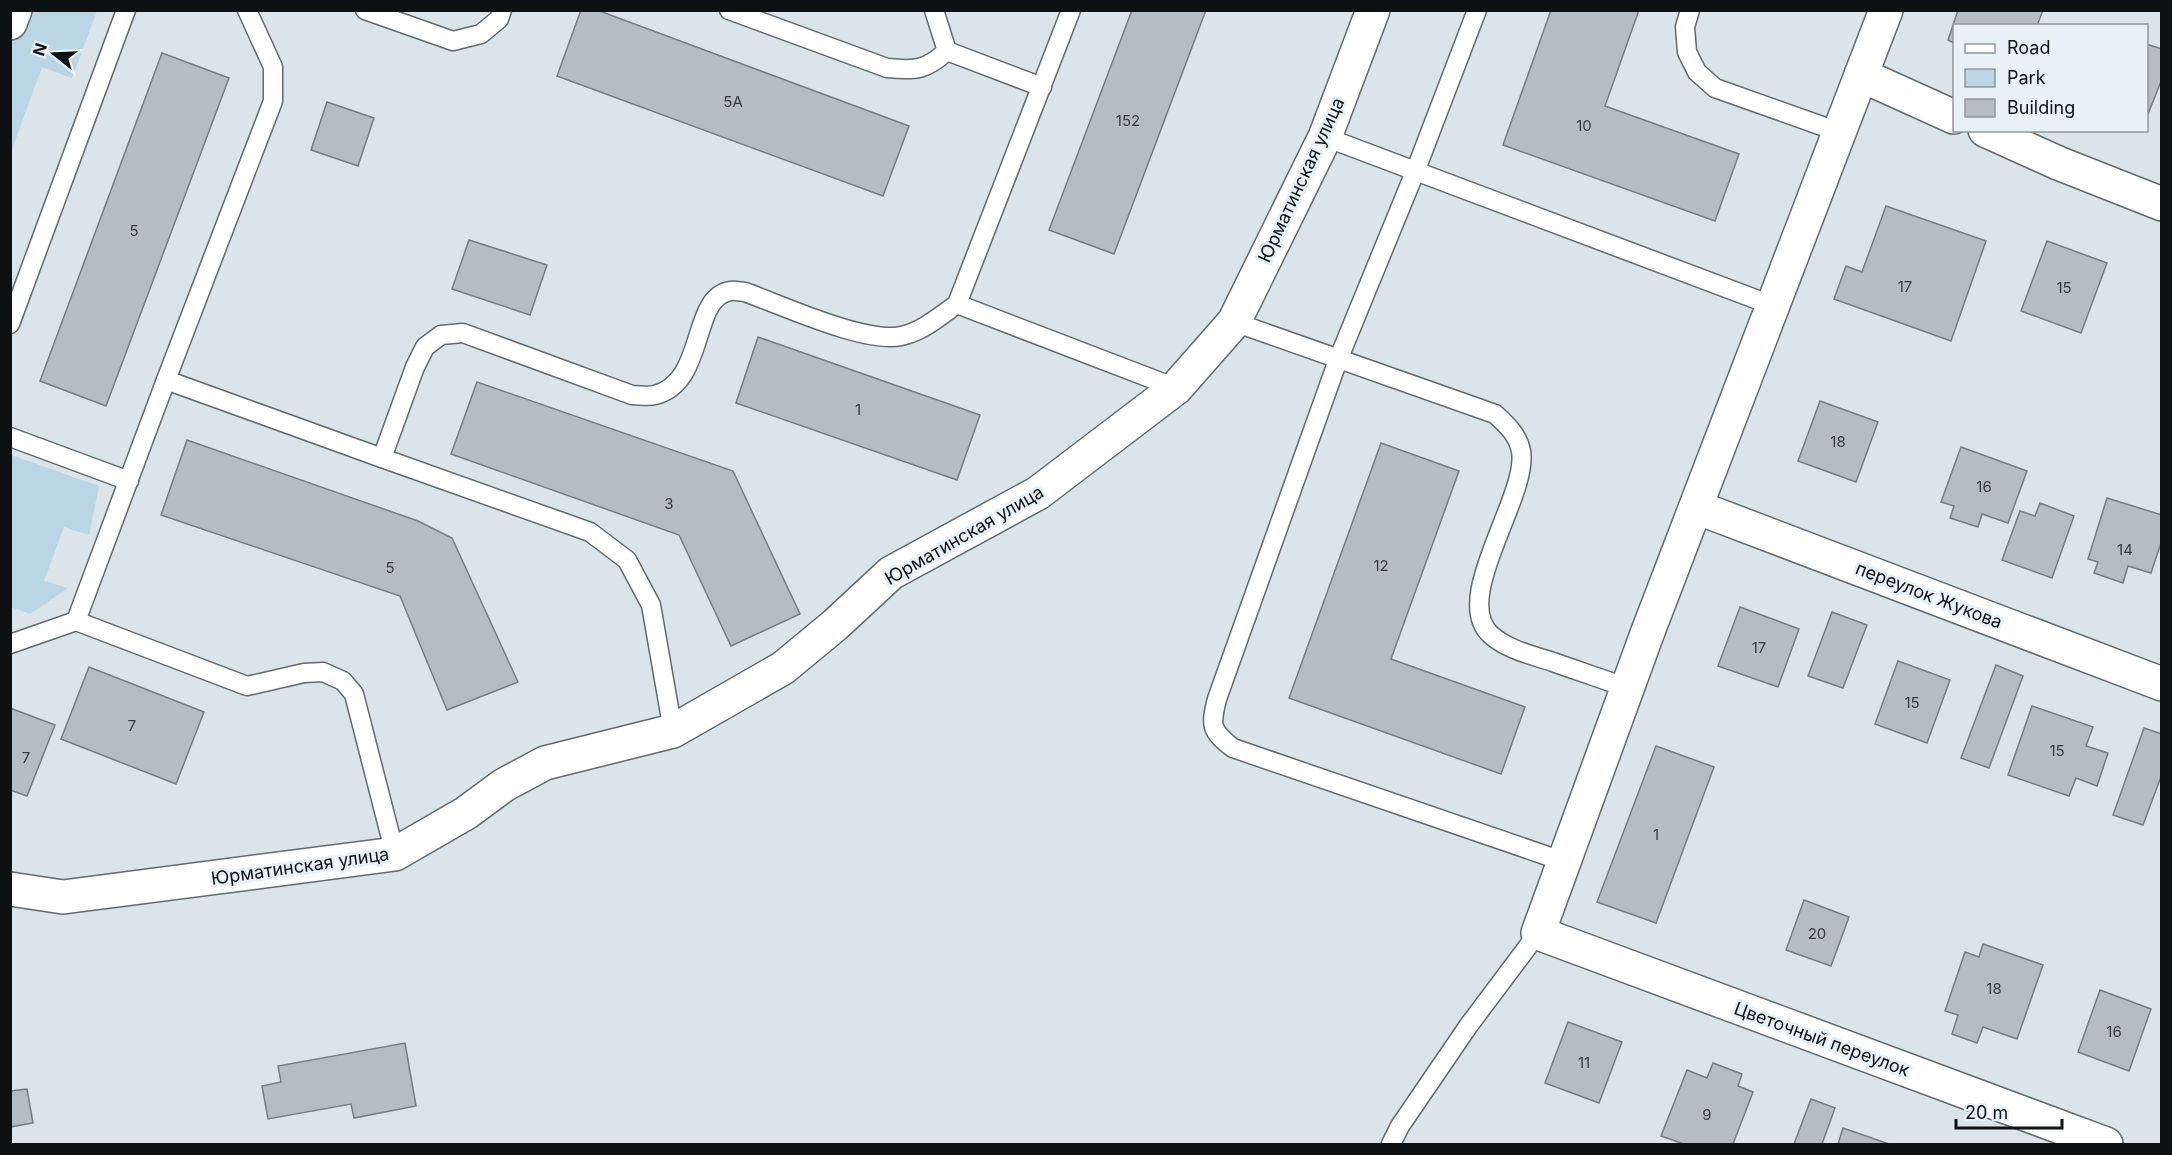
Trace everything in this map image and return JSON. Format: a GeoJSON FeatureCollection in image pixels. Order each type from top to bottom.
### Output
{"type":"FeatureCollection","features":[{"type":"Feature","properties":{"kind":"street"},"geometry":{"type":"LineString","coordinates":[[10,23],[15,10]]}},
{"type":"Feature","properties":{"kind":"street","name":"Юрматинская улица"},"geometry":{"type":"LineString","coordinates":[[10,889],[63,897],[394,854],[466,813],[504,785],[545,763],[673,731],[783,668],[835,625],[891,573],[1038,493],[1176,388],[1234,322],[1324,136],[1373,10]]}},
{"type":"Feature","properties":{"kind":"street"},"geometry":{"type":"LineString","coordinates":[[1538,933],[1627,688],[1886,10]]}},
{"type":"Feature","properties":{"kind":"street"},"geometry":{"type":"LineString","coordinates":[[1861,75],[1953,117]]}},
{"type":"Feature","properties":{"kind":"street"},"geometry":{"type":"LineString","coordinates":[[1989,132],[2058,163],[2162,204]]}},
{"type":"Feature","properties":{"kind":"street","name":"переулок Жукова"},"geometry":{"type":"LineString","coordinates":[[1696,507],[2162,684]]}},
{"type":"Feature","properties":{"kind":"street","name":"Цветочный переулок"},"geometry":{"type":"LineString","coordinates":[[1538,933],[2106,1144]]}},
{"type":"Feature","properties":{"kind":"lane"},"geometry":{"type":"LineString","coordinates":[[10,324],[126,10]]}},
{"type":"Feature","properties":{"kind":"lane"},"geometry":{"type":"LineString","coordinates":[[76,621],[273,101],[273,68],[247,10]]}},
{"type":"Feature","properties":{"kind":"lane"},"geometry":{"type":"LineString","coordinates":[[366,10],[453,41],[481,34],[499,19],[502,10]]}},
{"type":"Feature","properties":{"kind":"lane"},"geometry":{"type":"LineString","coordinates":[[729,10],[887,68],[908,70],[932,64],[947,51]]}},
{"type":"Feature","properties":{"kind":"lane"},"geometry":{"type":"LineString","coordinates":[[934,10],[947,51]]}},
{"type":"Feature","properties":{"kind":"lane"},"geometry":{"type":"LineString","coordinates":[[382,458],[415,367],[425,347],[441,335],[463,333],[632,395],[654,396],[672,388],[687,372],[708,309],[717,298],[730,291],[745,292],[861,334],[883,338],[902,336],[924,328],[957,304],[1071,10]]}},
{"type":"Feature","properties":{"kind":"lane"},"geometry":{"type":"LineString","coordinates":[[1477,10],[1416,172],[1338,360],[1212,718],[1218,736],[1233,748],[1565,862]]}},
{"type":"Feature","properties":{"kind":"lane"},"geometry":{"type":"LineString","coordinates":[[1690,10],[1685,27],[1687,52],[1697,72],[1715,88],[1839,132]]}},
{"type":"Feature","properties":{"kind":"lane"},"geometry":{"type":"LineString","coordinates":[[947,51],[1042,87]]}},
{"type":"Feature","properties":{"kind":"lane"},"geometry":{"type":"LineString","coordinates":[[1324,136],[1774,306]]}},
{"type":"Feature","properties":{"kind":"lane"},"geometry":{"type":"LineString","coordinates":[[957,304],[1176,388]]}},
{"type":"Feature","properties":{"kind":"lane"},"geometry":{"type":"LineString","coordinates":[[1234,322],[1495,414],[1512,430],[1521,452],[1519,475],[1480,587],[1478,610],[1488,633],[1508,647],[1627,688]]}},
{"type":"Feature","properties":{"kind":"lane"},"geometry":{"type":"LineString","coordinates":[[166,380],[591,532],[627,560],[651,606],[673,731]]}},
{"type":"Feature","properties":{"kind":"lane"},"geometry":{"type":"LineString","coordinates":[[10,437],[129,481]]}},
{"type":"Feature","properties":{"kind":"lane"},"geometry":{"type":"LineString","coordinates":[[10,644],[76,621],[247,686],[304,673],[323,672],[343,681],[354,694],[394,854]]}},
{"type":"Feature","properties":{"kind":"lane"},"geometry":{"type":"LineString","coordinates":[[1391,1144],[1400,1126],[1468,1025],[1538,933]]}},
{"type":"Feature","properties":{"kind":"green space"},"geometry":{"type":"Polygon","coordinates":[[[18,11],[97,11],[72,78],[42,67],[11,152],[11,31],[18,11]]]}},
{"type":"Feature","properties":{"kind":"green space"},"geometry":{"type":"Polygon","coordinates":[[[11,455],[99,486],[89,535],[64,527],[44,581],[68,588],[30,614],[11,607],[11,455]]]}},
{"type":"Feature","properties":{"kind":"building"},"geometry":{"type":"Polygon","coordinates":[[[581,10],[597,10],[909,126],[883,196],[557,76],[581,10]]]}},
{"type":"Feature","properties":{"kind":"building"},"geometry":{"type":"Polygon","coordinates":[[[1132,10],[1206,10],[1114,254],[1049,230],[1132,10]]]}},
{"type":"Feature","properties":{"kind":"building"},"geometry":{"type":"Polygon","coordinates":[[[1551,10],[1639,10],[1605,106],[1739,154],[1715,221],[1503,145],[1551,10]]]}},
{"type":"Feature","properties":{"kind":"building"},"geometry":{"type":"Polygon","coordinates":[[[1958,10],[2043,10],[2038,24],[1953,24],[1958,10]]]}},
{"type":"Feature","properties":{"kind":"building"},"geometry":{"type":"Polygon","coordinates":[[[1953,25],[1953,42],[1948,40],[1953,25]]]}},
{"type":"Feature","properties":{"kind":"building"},"geometry":{"type":"Polygon","coordinates":[[[2148,45],[2162,49],[2162,79],[2148,114],[2148,45]]]}},
{"type":"Feature","properties":{"kind":"building"},"geometry":{"type":"Polygon","coordinates":[[[162,53],[229,78],[106,406],[40,381],[162,53]]]}},
{"type":"Feature","properties":{"kind":"building"},"geometry":{"type":"Polygon","coordinates":[[[327,102],[374,118],[358,166],[311,150],[327,102]]]}},
{"type":"Feature","properties":{"kind":"building"},"geometry":{"type":"Polygon","coordinates":[[[1886,206],[1986,241],[1951,341],[1834,299],[1846,266],[1862,272],[1886,206]]]}},
{"type":"Feature","properties":{"kind":"building"},"geometry":{"type":"Polygon","coordinates":[[[469,240],[547,265],[530,315],[452,289],[469,240]]]}},
{"type":"Feature","properties":{"kind":"building"},"geometry":{"type":"Polygon","coordinates":[[[2047,241],[2107,263],[2081,333],[2021,311],[2047,241]]]}},
{"type":"Feature","properties":{"kind":"building"},"geometry":{"type":"Polygon","coordinates":[[[758,337],[980,415],[957,480],[736,403],[758,337]]]}},
{"type":"Feature","properties":{"kind":"building"},"geometry":{"type":"Polygon","coordinates":[[[477,382],[733,471],[800,614],[731,646],[679,535],[451,454],[477,382]]]}},
{"type":"Feature","properties":{"kind":"building"},"geometry":{"type":"Polygon","coordinates":[[[1820,401],[1878,422],[1856,482],[1798,461],[1820,401]]]}},
{"type":"Feature","properties":{"kind":"building"},"geometry":{"type":"Polygon","coordinates":[[[187,440],[418,521],[452,538],[518,682],[447,710],[400,596],[161,515],[187,440]]]}},
{"type":"Feature","properties":{"kind":"building"},"geometry":{"type":"Polygon","coordinates":[[[1381,443],[1459,471],[1391,659],[1525,707],[1501,774],[1289,698],[1381,443]]]}},
{"type":"Feature","properties":{"kind":"building"},"geometry":{"type":"Polygon","coordinates":[[[1961,447],[2027,471],[2008,523],[1982,514],[1978,527],[1950,518],[1954,506],[1941,502],[1961,447]]]}},
{"type":"Feature","properties":{"kind":"building"},"geometry":{"type":"Polygon","coordinates":[[[2107,498],[2162,515],[2162,540],[2151,573],[2128,566],[2123,583],[2094,573],[2098,562],[2088,559],[2107,498]]]}},
{"type":"Feature","properties":{"kind":"building"},"geometry":{"type":"Polygon","coordinates":[[[2040,503],[2074,516],[2052,578],[2002,560],[2020,511],[2035,516],[2040,503]]]}},
{"type":"Feature","properties":{"kind":"building"},"geometry":{"type":"Polygon","coordinates":[[[1740,607],[1799,629],[1778,687],[1718,666],[1740,607]]]}},
{"type":"Feature","properties":{"kind":"building"},"geometry":{"type":"Polygon","coordinates":[[[1832,612],[1867,625],[1843,688],[1808,676],[1832,612]]]}},
{"type":"Feature","properties":{"kind":"building"},"geometry":{"type":"Polygon","coordinates":[[[1898,661],[1950,680],[1927,743],[1875,724],[1898,661]]]}},
{"type":"Feature","properties":{"kind":"building"},"geometry":{"type":"Polygon","coordinates":[[[1996,665],[2023,676],[1989,768],[1961,758],[1996,665]]]}},
{"type":"Feature","properties":{"kind":"building"},"geometry":{"type":"Polygon","coordinates":[[[89,667],[204,712],[176,784],[61,739],[89,667]]]}},
{"type":"Feature","properties":{"kind":"building"},"geometry":{"type":"Polygon","coordinates":[[[2032,706],[2093,727],[2086,746],[2108,753],[2097,786],[2076,778],[2069,796],[2008,775],[2032,706]]]}},
{"type":"Feature","properties":{"kind":"building"},"geometry":{"type":"Polygon","coordinates":[[[10,708],[55,725],[27,796],[10,790],[10,708]]]}},
{"type":"Feature","properties":{"kind":"building"},"geometry":{"type":"Polygon","coordinates":[[[2144,728],[2162,734],[2162,774],[2143,825],[2113,815],[2144,728]]]}},
{"type":"Feature","properties":{"kind":"building"},"geometry":{"type":"Polygon","coordinates":[[[1656,746],[1714,767],[1656,923],[1597,902],[1656,746]]]}},
{"type":"Feature","properties":{"kind":"building"},"geometry":{"type":"Polygon","coordinates":[[[1804,900],[1849,917],[1831,966],[1786,950],[1804,900]]]}},
{"type":"Feature","properties":{"kind":"building"},"geometry":{"type":"Polygon","coordinates":[[[1983,944],[2043,965],[2017,1039],[1983,1027],[1977,1043],[1952,1034],[1958,1015],[1945,1011],[1965,952],[1979,957],[1983,944]]]}},
{"type":"Feature","properties":{"kind":"building"},"geometry":{"type":"Polygon","coordinates":[[[2100,990],[2151,1009],[2129,1071],[2078,1052],[2100,990]]]}},
{"type":"Feature","properties":{"kind":"building"},"geometry":{"type":"Polygon","coordinates":[[[1568,1022],[1622,1042],[1599,1103],[1545,1083],[1568,1022]]]}},
{"type":"Feature","properties":{"kind":"building"},"geometry":{"type":"Polygon","coordinates":[[[405,1043],[416,1106],[354,1118],[351,1104],[268,1119],[262,1086],[281,1082],[278,1066],[405,1043]]]}},
{"type":"Feature","properties":{"kind":"building"},"geometry":{"type":"Polygon","coordinates":[[[1713,1063],[1742,1074],[1738,1086],[1753,1092],[1733,1144],[1684,1144],[1661,1136],[1687,1070],[1707,1078],[1713,1063]]]}},
{"type":"Feature","properties":{"kind":"building"},"geometry":{"type":"Polygon","coordinates":[[[27,1089],[33,1123],[10,1127],[10,1091],[27,1089]]]}},
{"type":"Feature","properties":{"kind":"building"},"geometry":{"type":"Polygon","coordinates":[[[1811,1099],[1835,1108],[1822,1144],[1794,1144],[1811,1099]]]}},
{"type":"Feature","properties":{"kind":"building"},"geometry":{"type":"Polygon","coordinates":[[[1843,1128],[1889,1144],[1838,1144],[1843,1128]]]}}]}
